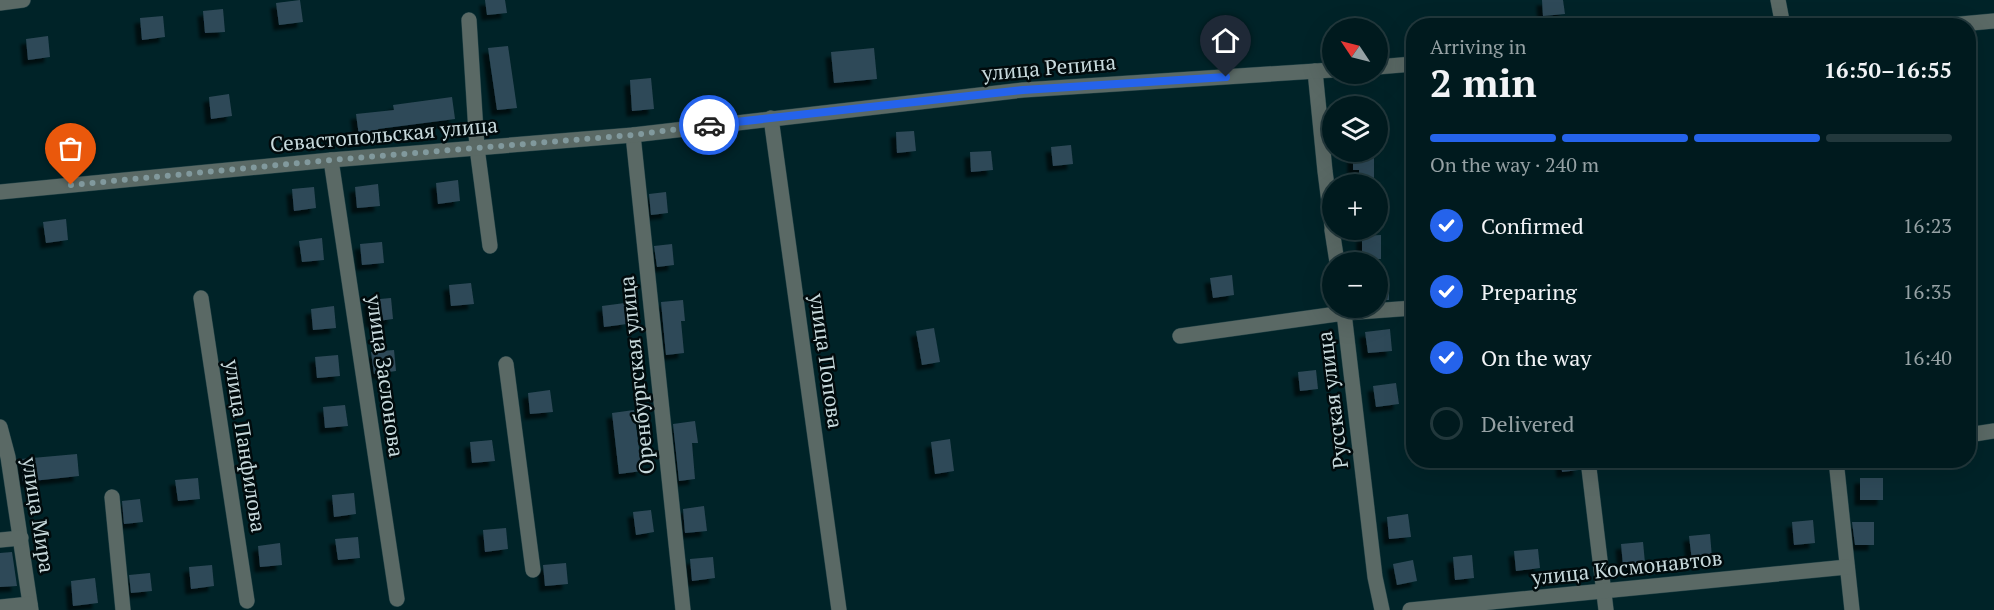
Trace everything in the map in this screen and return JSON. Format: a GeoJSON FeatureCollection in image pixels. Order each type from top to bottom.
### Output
{"type":"FeatureCollection","features":[{"type":"Feature","properties":{"kind":"street"},"geometry":{"type":"LineString","coordinates":[[0,3],[23,0]]}},
{"type":"Feature","properties":{"kind":"street"},"geometry":{"type":"LineString","coordinates":[[1778,0],[1781,18]]}},
{"type":"Feature","properties":{"kind":"street"},"geometry":{"type":"LineString","coordinates":[[469,20],[477,148],[490,246]]}},
{"type":"Feature","properties":{"kind":"street"},"geometry":{"type":"LineString","coordinates":[[1976,23],[1994,21]]}},
{"type":"Feature","properties":{"kind":"street"},"geometry":{"type":"LineString","coordinates":[[1388,66],[1406,65]]}},
{"type":"Feature","properties":{"kind":"street"},"geometry":{"type":"LineString","coordinates":[[1315,71],[1325,174]]}},
{"type":"Feature","properties":{"kind":"street","name":"улица Репина"},"geometry":{"type":"LineString","coordinates":[[771,118],[1023,90],[1322,71]]}},
{"type":"Feature","properties":{"kind":"street","name":"Севастопольская улица"},"geometry":{"type":"LineString","coordinates":[[0,192],[331,160],[633,135],[771,118]]}},
{"type":"Feature","properties":{"kind":"street","name":"улица Попова"},"geometry":{"type":"LineString","coordinates":[[771,118],[839,610]]}},
{"type":"Feature","properties":{"kind":"street","name":"Оренбургская улица"},"geometry":{"type":"LineString","coordinates":[[633,135],[683,610]]}},
{"type":"Feature","properties":{"kind":"street","name":"улица Заслонова"},"geometry":{"type":"LineString","coordinates":[[331,160],[397,599]]}},
{"type":"Feature","properties":{"kind":"street","name":"улица Панфилова"},"geometry":{"type":"LineString","coordinates":[[201,298],[247,601]]}},
{"type":"Feature","properties":{"kind":"street"},"geometry":{"type":"LineString","coordinates":[[1388,309],[1406,308]]}},
{"type":"Feature","properties":{"kind":"street","name":"Русская улица"},"geometry":{"type":"LineString","coordinates":[[1180,336],[1322,313]]}},
{"type":"Feature","properties":{"kind":"street","name":"Русская улица"},"geometry":{"type":"LineString","coordinates":[[1344,318],[1375,577],[1382,610]]}},
{"type":"Feature","properties":{"kind":"street"},"geometry":{"type":"LineString","coordinates":[[506,364],[533,570]]}},
{"type":"Feature","properties":{"kind":"street","name":"улица Мира"},"geometry":{"type":"LineString","coordinates":[[0,427],[8,457],[31,607]]}},
{"type":"Feature","properties":{"kind":"street"},"geometry":{"type":"LineString","coordinates":[[1976,434],[1994,431]]}},
{"type":"Feature","properties":{"kind":"street"},"geometry":{"type":"LineString","coordinates":[[1589,468],[1606,610]]}},
{"type":"Feature","properties":{"kind":"street"},"geometry":{"type":"LineString","coordinates":[[1837,468],[1852,610]]}},
{"type":"Feature","properties":{"kind":"street"},"geometry":{"type":"LineString","coordinates":[[112,497],[123,610]]}},
{"type":"Feature","properties":{"kind":"street"},"geometry":{"type":"LineString","coordinates":[[0,540],[21,538]]}},
{"type":"Feature","properties":{"kind":"street","name":"улица Космонавтов"},"geometry":{"type":"LineString","coordinates":[[1410,610],[1847,567]]}},
{"type":"Feature","properties":{"kind":"street"},"geometry":{"type":"LineString","coordinates":[[0,607],[31,607]]}},
{"type":"Feature","properties":{"kind":"building"},"geometry":{"type":"Polygon","coordinates":[[[300,0],[303,22],[279,25],[276,3],[300,0]]]}},
{"type":"Feature","properties":{"kind":"building"},"geometry":{"type":"Polygon","coordinates":[[[485,0],[505,0],[507,13],[487,15],[485,0]]]}},
{"type":"Feature","properties":{"kind":"building"},"geometry":{"type":"Polygon","coordinates":[[[1542,0],[1563,0],[1565,14],[1543,16],[1542,0]]]}},
{"type":"Feature","properties":{"kind":"building"},"geometry":{"type":"Polygon","coordinates":[[[223,9],[225,32],[205,33],[203,11],[223,9]]]}},
{"type":"Feature","properties":{"kind":"building"},"geometry":{"type":"Polygon","coordinates":[[[163,16],[165,37],[142,40],[140,18],[163,16]]]}},
{"type":"Feature","properties":{"kind":"building"},"geometry":{"type":"Polygon","coordinates":[[[48,36],[50,57],[28,60],[26,39],[48,36]]]}},
{"type":"Feature","properties":{"kind":"building"},"geometry":{"type":"Polygon","coordinates":[[[508,46],[517,108],[497,110],[488,48],[508,46]]]}},
{"type":"Feature","properties":{"kind":"building"},"geometry":{"type":"Polygon","coordinates":[[[874,48],[877,79],[834,83],[831,52],[874,48]]]}},
{"type":"Feature","properties":{"kind":"building"},"geometry":{"type":"Polygon","coordinates":[[[651,78],[654,109],[632,111],[630,80],[651,78]]]}},
{"type":"Feature","properties":{"kind":"building"},"geometry":{"type":"Polygon","coordinates":[[[229,94],[232,116],[211,119],[209,97],[229,94]]]}},
{"type":"Feature","properties":{"kind":"building"},"geometry":{"type":"Polygon","coordinates":[[[452,97],[455,119],[378,129],[379,134],[359,136],[356,114],[394,110],[393,105],[452,97]]]}},
{"type":"Feature","properties":{"kind":"building"},"geometry":{"type":"Polygon","coordinates":[[[914,131],[916,151],[897,153],[896,132],[914,131]]]}},
{"type":"Feature","properties":{"kind":"building"},"geometry":{"type":"Polygon","coordinates":[[[1071,145],[1073,164],[1053,166],[1051,147],[1071,145]]]}},
{"type":"Feature","properties":{"kind":"building"},"geometry":{"type":"Polygon","coordinates":[[[991,151],[993,170],[971,172],[970,152],[991,151]]]}},
{"type":"Feature","properties":{"kind":"building"},"geometry":{"type":"Polygon","coordinates":[[[1353,162],[1374,162],[1374,174],[1359,174],[1359,170],[1353,170],[1353,162]]]}},
{"type":"Feature","properties":{"kind":"building"},"geometry":{"type":"Polygon","coordinates":[[[458,180],[460,201],[438,204],[436,183],[458,180]]]}},
{"type":"Feature","properties":{"kind":"building"},"geometry":{"type":"Polygon","coordinates":[[[378,184],[380,206],[357,208],[355,187],[378,184]]]}},
{"type":"Feature","properties":{"kind":"building"},"geometry":{"type":"Polygon","coordinates":[[[314,187],[316,208],[294,211],[292,189],[314,187]]]}},
{"type":"Feature","properties":{"kind":"building"},"geometry":{"type":"Polygon","coordinates":[[[666,192],[668,213],[651,215],[649,194],[666,192]]]}},
{"type":"Feature","properties":{"kind":"building"},"geometry":{"type":"Polygon","coordinates":[[[66,219],[68,240],[46,243],[43,222],[66,219]]]}},
{"type":"Feature","properties":{"kind":"building"},"geometry":{"type":"Polygon","coordinates":[[[322,238],[324,260],[302,262],[299,241],[322,238]]]}},
{"type":"Feature","properties":{"kind":"building"},"geometry":{"type":"Polygon","coordinates":[[[1362,240],[1381,240],[1381,252],[1362,252],[1362,240]]]}},
{"type":"Feature","properties":{"kind":"building"},"geometry":{"type":"Polygon","coordinates":[[[382,242],[384,263],[362,265],[360,244],[382,242]]]}},
{"type":"Feature","properties":{"kind":"building"},"geometry":{"type":"Polygon","coordinates":[[[672,244],[674,265],[657,267],[654,246],[672,244]]]}},
{"type":"Feature","properties":{"kind":"building"},"geometry":{"type":"Polygon","coordinates":[[[1232,275],[1234,295],[1213,298],[1210,278],[1232,275]]]}},
{"type":"Feature","properties":{"kind":"building"},"geometry":{"type":"Polygon","coordinates":[[[471,283],[474,304],[451,306],[449,285],[471,283]]]}},
{"type":"Feature","properties":{"kind":"building"},"geometry":{"type":"Polygon","coordinates":[[[391,298],[393,319],[371,322],[369,300],[391,298]]]}},
{"type":"Feature","properties":{"kind":"building"},"geometry":{"type":"Polygon","coordinates":[[[683,300],[685,321],[681,321],[684,353],[666,355],[661,302],[683,300]]]}},
{"type":"Feature","properties":{"kind":"building"},"geometry":{"type":"Polygon","coordinates":[[[625,303],[627,324],[604,327],[602,306],[625,303]]]}},
{"type":"Feature","properties":{"kind":"building"},"geometry":{"type":"Polygon","coordinates":[[[334,306],[336,328],[313,330],[311,309],[334,306]]]}},
{"type":"Feature","properties":{"kind":"building"},"geometry":{"type":"Polygon","coordinates":[[[934,328],[940,362],[922,365],[916,331],[934,328]]]}},
{"type":"Feature","properties":{"kind":"building"},"geometry":{"type":"Polygon","coordinates":[[[1390,329],[1392,351],[1368,353],[1365,332],[1390,329]]]}},
{"type":"Feature","properties":{"kind":"building"},"geometry":{"type":"Polygon","coordinates":[[[394,350],[396,371],[374,374],[371,352],[394,350]]]}},
{"type":"Feature","properties":{"kind":"building"},"geometry":{"type":"Polygon","coordinates":[[[338,355],[340,376],[317,378],[315,357],[338,355]]]}},
{"type":"Feature","properties":{"kind":"building"},"geometry":{"type":"Polygon","coordinates":[[[1316,370],[1318,389],[1300,391],[1298,372],[1316,370]]]}},
{"type":"Feature","properties":{"kind":"building"},"geometry":{"type":"Polygon","coordinates":[[[1396,383],[1399,404],[1376,407],[1373,386],[1396,383]]]}},
{"type":"Feature","properties":{"kind":"building"},"geometry":{"type":"Polygon","coordinates":[[[550,390],[553,412],[530,414],[528,393],[550,390]]]}},
{"type":"Feature","properties":{"kind":"building"},"geometry":{"type":"Polygon","coordinates":[[[345,405],[348,426],[325,428],[323,407],[345,405]]]}},
{"type":"Feature","properties":{"kind":"building"},"geometry":{"type":"Polygon","coordinates":[[[634,410],[642,471],[619,474],[612,413],[634,410]]]}},
{"type":"Feature","properties":{"kind":"building"},"geometry":{"type":"Polygon","coordinates":[[[695,421],[698,443],[692,443],[695,479],[679,481],[673,424],[695,421]]]}},
{"type":"Feature","properties":{"kind":"building"},"geometry":{"type":"Polygon","coordinates":[[[950,439],[954,471],[935,474],[931,442],[950,439]]]}},
{"type":"Feature","properties":{"kind":"building"},"geometry":{"type":"Polygon","coordinates":[[[492,440],[495,461],[472,463],[470,442],[492,440]]]}},
{"type":"Feature","properties":{"kind":"building"},"geometry":{"type":"Polygon","coordinates":[[[77,454],[79,476],[23,482],[21,459],[77,454]]]}},
{"type":"Feature","properties":{"kind":"building"},"geometry":{"type":"Polygon","coordinates":[[[1562,468],[1579,468],[1579,470],[1562,472],[1562,468]]]}},
{"type":"Feature","properties":{"kind":"building"},"geometry":{"type":"Polygon","coordinates":[[[198,478],[200,499],[178,501],[175,480],[198,478]]]}},
{"type":"Feature","properties":{"kind":"building"},"geometry":{"type":"Polygon","coordinates":[[[1860,478],[1883,478],[1883,500],[1860,500],[1860,478]]]}},
{"type":"Feature","properties":{"kind":"building"},"geometry":{"type":"Polygon","coordinates":[[[354,493],[356,514],[334,517],[332,495],[354,493]]]}},
{"type":"Feature","properties":{"kind":"building"},"geometry":{"type":"Polygon","coordinates":[[[140,499],[143,522],[124,524],[122,501],[140,499]]]}},
{"type":"Feature","properties":{"kind":"building"},"geometry":{"type":"Polygon","coordinates":[[[704,506],[707,531],[685,533],[683,509],[704,506]]]}},
{"type":"Feature","properties":{"kind":"building"},"geometry":{"type":"Polygon","coordinates":[[[651,510],[654,532],[636,535],[633,512],[651,510]]]}},
{"type":"Feature","properties":{"kind":"building"},"geometry":{"type":"Polygon","coordinates":[[[1408,514],[1411,537],[1389,539],[1387,517],[1408,514]]]}},
{"type":"Feature","properties":{"kind":"building"},"geometry":{"type":"Polygon","coordinates":[[[1813,520],[1815,543],[1794,545],[1792,522],[1813,520]]]}},
{"type":"Feature","properties":{"kind":"building"},"geometry":{"type":"Polygon","coordinates":[[[1852,522],[1874,522],[1874,545],[1855,545],[1852,522]]]}},
{"type":"Feature","properties":{"kind":"building"},"geometry":{"type":"Polygon","coordinates":[[[506,528],[508,549],[485,552],[483,530],[506,528]]]}},
{"type":"Feature","properties":{"kind":"building"},"geometry":{"type":"Polygon","coordinates":[[[1710,534],[1712,558],[1692,561],[1689,536],[1710,534]]]}},
{"type":"Feature","properties":{"kind":"building"},"geometry":{"type":"Polygon","coordinates":[[[358,537],[360,558],[338,560],[335,539],[358,537]]]}},
{"type":"Feature","properties":{"kind":"building"},"geometry":{"type":"Polygon","coordinates":[[[1643,542],[1645,563],[1623,565],[1621,544],[1643,542]]]}},
{"type":"Feature","properties":{"kind":"building"},"geometry":{"type":"Polygon","coordinates":[[[280,543],[282,565],[260,567],[258,546],[280,543]]]}},
{"type":"Feature","properties":{"kind":"building"},"geometry":{"type":"Polygon","coordinates":[[[1538,549],[1540,568],[1516,571],[1514,551],[1538,549]]]}},
{"type":"Feature","properties":{"kind":"building"},"geometry":{"type":"Polygon","coordinates":[[[12,552],[17,586],[0,587],[0,553],[12,552]]]}},
{"type":"Feature","properties":{"kind":"building"},"geometry":{"type":"Polygon","coordinates":[[[1472,555],[1474,578],[1455,580],[1453,557],[1472,555]]]}},
{"type":"Feature","properties":{"kind":"building"},"geometry":{"type":"Polygon","coordinates":[[[713,557],[715,578],[692,581],[690,559],[713,557]]]}},
{"type":"Feature","properties":{"kind":"building"},"geometry":{"type":"Polygon","coordinates":[[[1413,560],[1417,581],[1397,585],[1393,564],[1413,560]]]}},
{"type":"Feature","properties":{"kind":"building"},"geometry":{"type":"Polygon","coordinates":[[[566,563],[568,584],[545,586],[543,565],[566,563]]]}},
{"type":"Feature","properties":{"kind":"building"},"geometry":{"type":"Polygon","coordinates":[[[212,565],[214,586],[191,589],[189,567],[212,565]]]}},
{"type":"Feature","properties":{"kind":"building"},"geometry":{"type":"Polygon","coordinates":[[[150,573],[152,591],[131,593],[129,575],[150,573]]]}},
{"type":"Feature","properties":{"kind":"building"},"geometry":{"type":"Polygon","coordinates":[[[95,578],[98,603],[73,606],[71,581],[95,578]]]}},
{"type":"Feature","properties":{"kind":"way so far"},"geometry":{"type":"LineString","coordinates":[[71,185],[331,160],[633,135],[709,125]]}},
{"type":"Feature","properties":{"kind":"route"},"geometry":{"type":"LineString","coordinates":[[709,125],[1023,90],[1226,77]]}}]}
